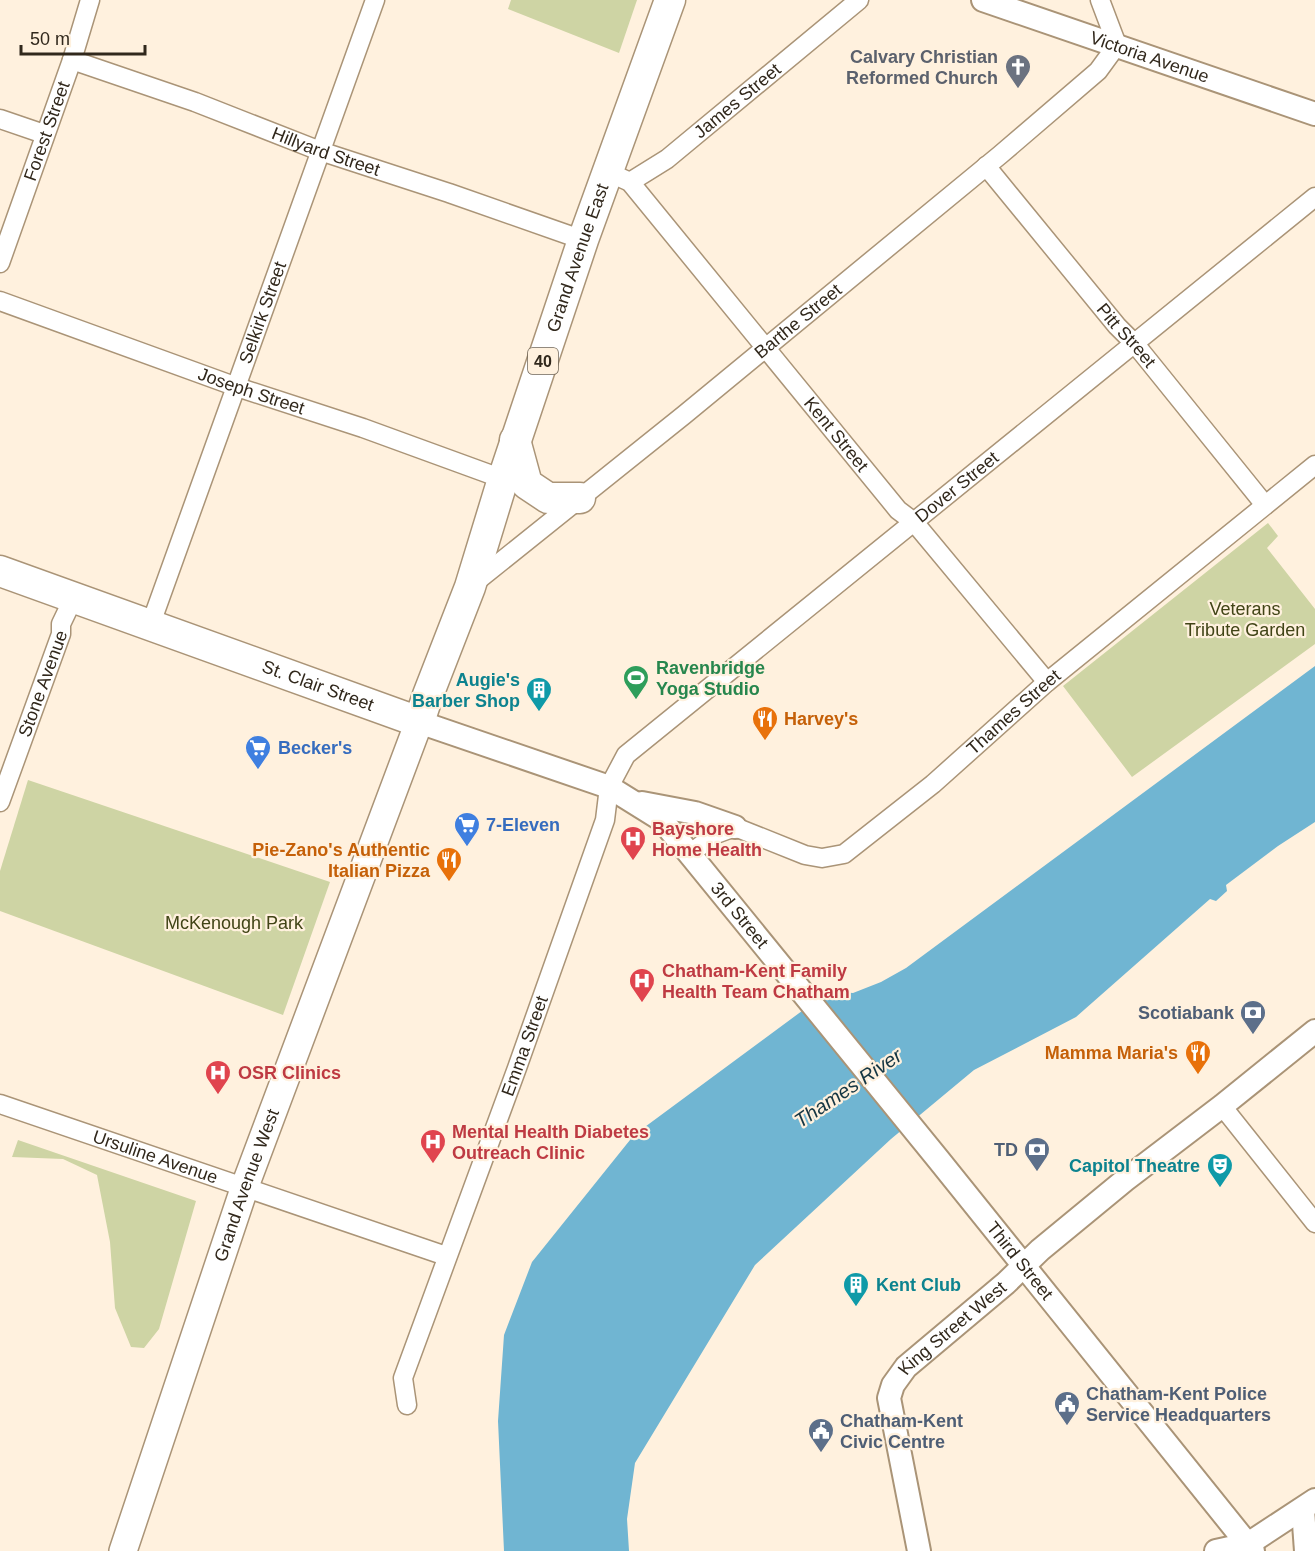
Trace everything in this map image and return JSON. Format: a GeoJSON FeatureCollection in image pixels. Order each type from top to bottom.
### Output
{"type":"FeatureCollection","features":[{"type":"Feature","properties":{"kind":"main road","name":"Grand Avenue East"},"geometry":{"type":"LineString","coordinates":[[419,722],[470,587],[515,440],[583,240],[619,177],[670,0]]}},
{"type":"Feature","properties":{"kind":"main road"},"geometry":{"type":"LineString","coordinates":[[515,440],[526,484],[548,498],[580,498]]}},
{"type":"Feature","properties":{"kind":"main road","name":"St. Clair Street"},"geometry":{"type":"LineString","coordinates":[[0,572],[419,722]]}},
{"type":"Feature","properties":{"kind":"main road","name":"Grand Avenue West"},"geometry":{"type":"LineString","coordinates":[[123,1551],[244,1186],[419,722]]}},
{"type":"Feature","properties":{"kind":"street","name":"Forest Street"},"geometry":{"type":"LineString","coordinates":[[0,263],[72,60],[90,0]]}},
{"type":"Feature","properties":{"kind":"street","name":"Selkirk Street"},"geometry":{"type":"LineString","coordinates":[[150,626],[375,0]]}},
{"type":"Feature","properties":{"kind":"street","name":"James Street"},"geometry":{"type":"LineString","coordinates":[[619,177],[667,159],[859,0]]}},
{"type":"Feature","properties":{"kind":"street","name":"Victoria Avenue"},"geometry":{"type":"LineString","coordinates":[[983,0],[1315,114]]}},
{"type":"Feature","properties":{"kind":"street"},"geometry":{"type":"LineString","coordinates":[[1100,0],[1117,45]]}},
{"type":"Feature","properties":{"kind":"street","name":"Barthe Street"},"geometry":{"type":"LineString","coordinates":[[470,587],[987,166],[1098,71],[1117,45]]}},
{"type":"Feature","properties":{"kind":"street","name":"Hillyard Street"},"geometry":{"type":"LineString","coordinates":[[72,60],[195,102],[320,151],[583,240]]}},
{"type":"Feature","properties":{"kind":"street"},"geometry":{"type":"LineString","coordinates":[[0,119],[44,134]]}},
{"type":"Feature","properties":{"kind":"street","name":"Pitt Street"},"geometry":{"type":"LineString","coordinates":[[987,166],[1265,505]]}},
{"type":"Feature","properties":{"kind":"street","name":"Kent Street"},"geometry":{"type":"LineString","coordinates":[[619,177],[766,348],[898,510],[914,522],[1047,682]]}},
{"type":"Feature","properties":{"kind":"street","name":"Dover Street"},"geometry":{"type":"LineString","coordinates":[[609,787],[626,755],[1315,197]]}},
{"type":"Feature","properties":{"kind":"street","name":"Joseph Street"},"geometry":{"type":"LineString","coordinates":[[0,301],[237,387],[363,428],[503,479]]}},
{"type":"Feature","properties":{"kind":"street","name":"Thames Street"},"geometry":{"type":"LineString","coordinates":[[735,828],[805,855],[822,858],[844,854],[933,784],[1047,682],[1315,465]]}},
{"type":"Feature","properties":{"kind":"street","name":"Stone Avenue"},"geometry":{"type":"LineString","coordinates":[[0,802],[61,634],[62,624],[74,599]]}},
{"type":"Feature","properties":{"kind":"street","name":"St. Clair Street"},"geometry":{"type":"LineString","coordinates":[[419,722],[609,787],[635,802]]}},
{"type":"Feature","properties":{"kind":"street","name":"Emma Street"},"geometry":{"type":"LineString","coordinates":[[406,1405],[403,1378],[605,820],[609,787]]}},
{"type":"Feature","properties":{"kind":"street"},"geometry":{"type":"LineString","coordinates":[[635,802],[694,813],[735,828]]}},
{"type":"Feature","properties":{"kind":"street","name":"3rd Street"},"geometry":{"type":"LineString","coordinates":[[635,802],[662,820],[792,977]]}},
{"type":"Feature","properties":{"kind":"street"},"geometry":{"type":"LineString","coordinates":[[690,853],[716,834],[735,828]]}},
{"type":"Feature","properties":{"kind":"street","name":"Third Street"},"geometry":{"type":"LineString","coordinates":[[792,977],[1250,1548]]}},
{"type":"Feature","properties":{"kind":"street","name":"King Street West"},"geometry":{"type":"LineString","coordinates":[[919,1551],[890,1412],[889,1398],[893,1384],[906,1367],[1040,1250],[1315,1031]]}},
{"type":"Feature","properties":{"kind":"street","name":"Ursuline Avenue"},"geometry":{"type":"LineString","coordinates":[[0,1104],[446,1256]]}},
{"type":"Feature","properties":{"kind":"street"},"geometry":{"type":"LineString","coordinates":[[1222,1106],[1315,1223]]}},
{"type":"Feature","properties":{"kind":"street"},"geometry":{"type":"LineString","coordinates":[[1216,1551],[1250,1548],[1309,1505]]}},
{"type":"Feature","properties":{"kind":"street"},"geometry":{"type":"LineString","coordinates":[[1306,1551],[1309,1505]]}},
{"type":"Feature","properties":{"kind":"green space"},"geometry":{"type":"Polygon","coordinates":[[[511,0],[637,0],[619,53],[508,9],[511,0]]]}},
{"type":"Feature","properties":{"kind":"green space","name":"Veterans Tribute Garden"},"geometry":{"type":"Polygon","coordinates":[[[1268,523],[1278,536],[1267,548],[1315,609],[1315,644],[1132,777],[1063,686],[1268,523]]]}},
{"type":"Feature","properties":{"kind":"green space","name":"McKenough Park"},"geometry":{"type":"Polygon","coordinates":[[[28,780],[330,882],[283,1015],[0,911],[0,871],[28,780]]]}},
{"type":"Feature","properties":{"kind":"green space"},"geometry":{"type":"Polygon","coordinates":[[[18,1140],[196,1201],[159,1329],[144,1348],[131,1347],[115,1308],[110,1242],[97,1175],[63,1159],[12,1157],[18,1140]]]}},
{"type":"Feature","properties":{"kind":"water","name":"Thames River"},"geometry":{"type":"Polygon","coordinates":[[[1315,666],[1315,822],[1226,885],[1227,891],[1216,901],[1210,899],[1076,1017],[974,1070],[891,1139],[755,1265],[635,1463],[627,1519],[629,1551],[504,1551],[498,1421],[504,1335],[532,1262],[634,1135],[829,991],[853,993],[881,982],[906,968],[1315,666]]]}},
{"type":"Feature","properties":{"kind":"place","name":"Calvary Christian Reformed Church"},"geometry":{"type":"Point","coordinates":[1018,90]}},
{"type":"Feature","properties":{"kind":"place","name":"Ravenbridge Yoga Studio"},"geometry":{"type":"Point","coordinates":[636,701]}},
{"type":"Feature","properties":{"kind":"place","name":"Augie's Barber Shop"},"geometry":{"type":"Point","coordinates":[539,713]}},
{"type":"Feature","properties":{"kind":"place","name":"Harvey's"},"geometry":{"type":"Point","coordinates":[765,742]}},
{"type":"Feature","properties":{"kind":"place","name":"Becker's"},"geometry":{"type":"Point","coordinates":[258,771]}},
{"type":"Feature","properties":{"kind":"place","name":"7-Eleven"},"geometry":{"type":"Point","coordinates":[467,848]}},
{"type":"Feature","properties":{"kind":"place","name":"Bayshore Home Health"},"geometry":{"type":"Point","coordinates":[633,862]}},
{"type":"Feature","properties":{"kind":"place","name":"Pie-Zano's Authentic Italian Pizza"},"geometry":{"type":"Point","coordinates":[449,883]}},
{"type":"Feature","properties":{"kind":"place","name":"Chatham-Kent Family Health Team Chatham"},"geometry":{"type":"Point","coordinates":[642,1004]}},
{"type":"Feature","properties":{"kind":"place","name":"Scotiabank"},"geometry":{"type":"Point","coordinates":[1253,1036]}},
{"type":"Feature","properties":{"kind":"place","name":"Mamma Maria's"},"geometry":{"type":"Point","coordinates":[1198,1076]}},
{"type":"Feature","properties":{"kind":"place","name":"OSR Clinics"},"geometry":{"type":"Point","coordinates":[218,1096]}},
{"type":"Feature","properties":{"kind":"place","name":"Mental Health Diabetes Outreach Clinic"},"geometry":{"type":"Point","coordinates":[433,1165]}},
{"type":"Feature","properties":{"kind":"place","name":"TD"},"geometry":{"type":"Point","coordinates":[1037,1173]}},
{"type":"Feature","properties":{"kind":"place","name":"Capitol Theatre"},"geometry":{"type":"Point","coordinates":[1220,1189]}},
{"type":"Feature","properties":{"kind":"place","name":"Kent Club"},"geometry":{"type":"Point","coordinates":[856,1308]}},
{"type":"Feature","properties":{"kind":"place","name":"Chatham-Kent Police Service Headquarters"},"geometry":{"type":"Point","coordinates":[1067,1427]}},
{"type":"Feature","properties":{"kind":"place","name":"Chatham-Kent Civic Centre"},"geometry":{"type":"Point","coordinates":[821,1454]}}]}
